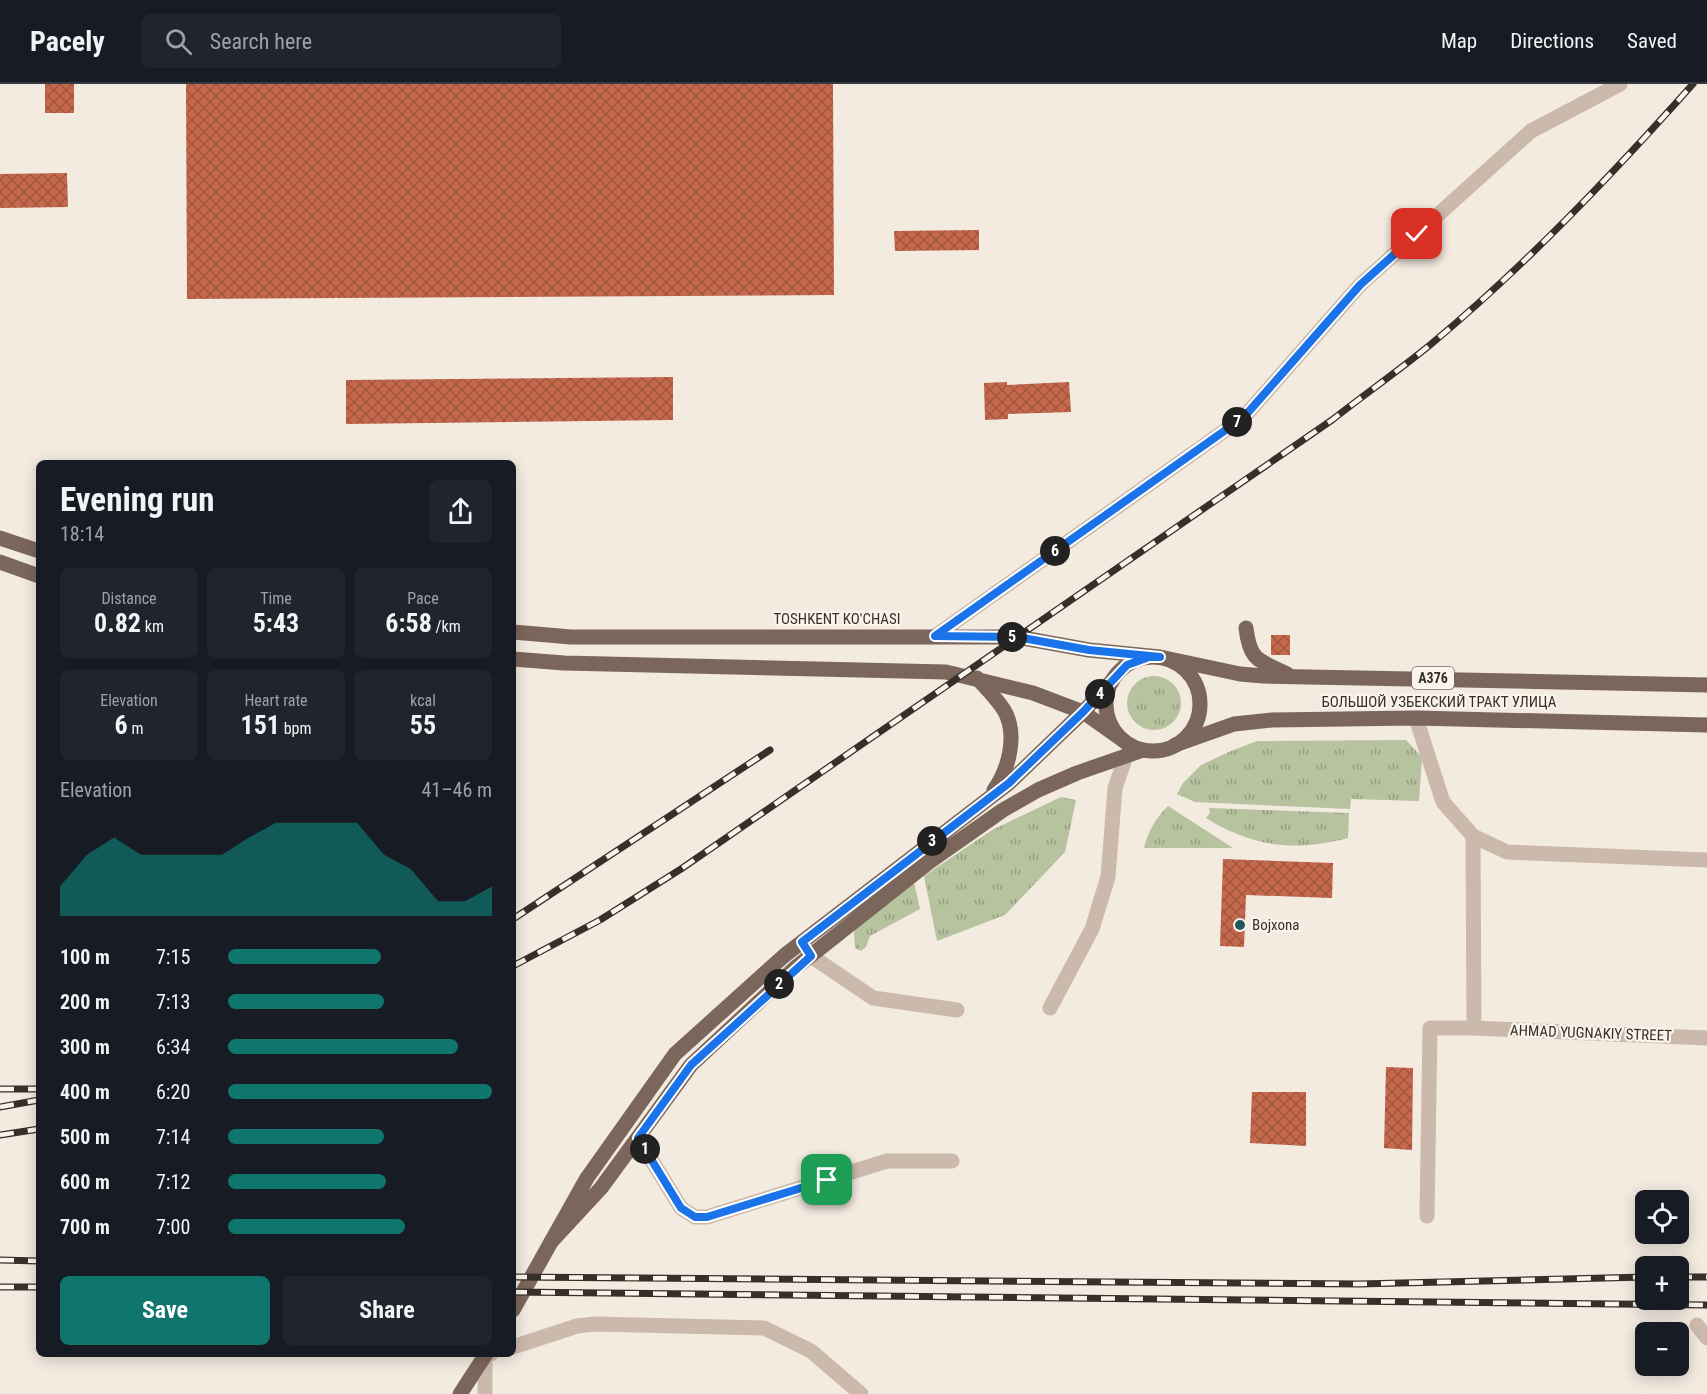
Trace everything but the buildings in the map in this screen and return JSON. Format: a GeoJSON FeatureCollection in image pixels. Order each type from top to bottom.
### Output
{"type":"FeatureCollection","features":[{"type":"Feature","properties":{"kind":"main road"},"geometry":{"type":"LineString","coordinates":[[0,538],[36,550]]}},
{"type":"Feature","properties":{"kind":"main road"},"geometry":{"type":"LineString","coordinates":[[0,562],[36,575]]}},
{"type":"Feature","properties":{"kind":"main road"},"geometry":{"type":"LineString","coordinates":[[1246,628],[1248,645],[1256,659],[1292,677]]}},
{"type":"Feature","properties":{"kind":"main road","name":"TOSHKENT KO'CHASI"},"geometry":{"type":"LineString","coordinates":[[516,632],[571,637],[1017,637],[1089,650],[1160,657]]}},
{"type":"Feature","properties":{"kind":"main road"},"geometry":{"type":"LineString","coordinates":[[516,1305],[551,1242],[587,1178],[675,1054],[802,942],[1009,783],[1083,712],[1119,672],[1137,660],[1160,657],[1173,661],[1185,669],[1194,680],[1200,694],[1200,709],[1196,724],[1188,736],[1165,749],[1125,748],[1077,773],[1038,789],[1003,810],[929,862],[811,956],[691,1065],[601,1188],[551,1242]]}},
{"type":"Feature","properties":{"kind":"main road","name":"БОЛЬШОЙ УЗБЕКСКИЙ ТРАКТ УЛИЦА"},"geometry":{"type":"LineString","coordinates":[[1160,657],[1240,674],[1292,677],[1543,680],[1707,685]]}},
{"type":"Feature","properties":{"kind":"main road"},"geometry":{"type":"LineString","coordinates":[[516,659],[564,663],[946,672],[1033,693],[1083,712],[1125,748]]}},
{"type":"Feature","properties":{"kind":"main road"},"geometry":{"type":"LineString","coordinates":[[977,678],[1004,710],[1010,733],[1008,762],[1001,780],[985,802]]}},
{"type":"Feature","properties":{"kind":"main road"},"geometry":{"type":"LineString","coordinates":[[1112,681],[1107,693],[1106,707],[1112,725],[1125,748]]}},
{"type":"Feature","properties":{"kind":"main road","name":"БОЛЬШОЙ УЗБЕКСКИЙ ТРАКТ УЛИЦА"},"geometry":{"type":"LineString","coordinates":[[1175,745],[1234,723],[1251,721],[1416,718],[1707,725]]}},
{"type":"Feature","properties":{"kind":"main road"},"geometry":{"type":"LineString","coordinates":[[460,1394],[486,1357]]}},
{"type":"Feature","properties":{"kind":"street"},"geometry":{"type":"LineString","coordinates":[[935,636],[1244,417],[1360,285],[1531,131],[1620,84]]}},
{"type":"Feature","properties":{"kind":"street"},"geometry":{"type":"LineString","coordinates":[[1416,718],[1443,802],[1473,836],[1507,852],[1707,860]]}},
{"type":"Feature","properties":{"kind":"street"},"geometry":{"type":"LineString","coordinates":[[1050,1008],[1092,929],[1108,877],[1115,788],[1125,748]]}},
{"type":"Feature","properties":{"kind":"street"},"geometry":{"type":"LineString","coordinates":[[1473,836],[1474,1028]]}},
{"type":"Feature","properties":{"kind":"street"},"geometry":{"type":"LineString","coordinates":[[802,942],[811,956],[873,998],[957,1010]]}},
{"type":"Feature","properties":{"kind":"street","name":"AHMAD YUGNAKIY STREET"},"geometry":{"type":"LineString","coordinates":[[1427,1216],[1430,1028],[1707,1038]]}},
{"type":"Feature","properties":{"kind":"street"},"geometry":{"type":"LineString","coordinates":[[638,1138],[681,1208],[695,1217],[707,1217],[887,1161],[952,1161]]}},
{"type":"Feature","properties":{"kind":"street"},"geometry":{"type":"LineString","coordinates":[[516,1346],[577,1326],[595,1324],[764,1328],[811,1351],[861,1394]]}},
{"type":"Feature","properties":{"kind":"street"},"geometry":{"type":"LineString","coordinates":[[1697,1325],[1707,1338]]}},
{"type":"Feature","properties":{"kind":"street"},"geometry":{"type":"LineString","coordinates":[[485,1394],[487,1357]]}},
{"type":"Feature","properties":{"kind":"green space"},"geometry":{"type":"Polygon","coordinates":[[[1154,676],[1164,678],[1173,684],[1179,693],[1181,703],[1179,713],[1173,722],[1164,728],[1154,730],[1144,728],[1135,722],[1129,713],[1127,703],[1129,693],[1135,684],[1144,678],[1154,676]]]}},
{"type":"Feature","properties":{"kind":"green space"},"geometry":{"type":"Polygon","coordinates":[[[1406,740],[1422,757],[1419,801],[1351,799],[1350,809],[1195,802],[1177,794],[1183,783],[1201,765],[1257,741],[1406,740]]]}},
{"type":"Feature","properties":{"kind":"green space"},"geometry":{"type":"Polygon","coordinates":[[[1061,797],[1076,800],[1065,852],[1005,915],[937,941],[924,876],[992,830],[1061,797]]]}},
{"type":"Feature","properties":{"kind":"green space"},"geometry":{"type":"Polygon","coordinates":[[[1168,806],[1233,848],[1144,848],[1153,825],[1168,806]]]}},
{"type":"Feature","properties":{"kind":"green space"},"geometry":{"type":"Polygon","coordinates":[[[1209,808],[1349,813],[1348,838],[1310,845],[1257,841],[1223,828],[1206,818],[1210,813],[1209,808]]]}},
{"type":"Feature","properties":{"kind":"green space"},"geometry":{"type":"Polygon","coordinates":[[[914,882],[920,909],[870,936],[866,947],[861,951],[855,948],[854,933],[857,925],[914,882]]]}},
{"type":"Feature","properties":{"kind":"railway"},"geometry":{"type":"LineString","coordinates":[[516,964],[600,920],[681,869],[1332,420],[1430,345],[1500,284],[1599,186],[1693,84]]}},
{"type":"Feature","properties":{"kind":"railway"},"geometry":{"type":"LineString","coordinates":[[516,917],[770,750]]}},
{"type":"Feature","properties":{"kind":"railway"},"geometry":{"type":"LineString","coordinates":[[0,1089],[36,1089]]}},
{"type":"Feature","properties":{"kind":"railway"},"geometry":{"type":"LineString","coordinates":[[0,1107],[36,1101]]}},
{"type":"Feature","properties":{"kind":"railway"},"geometry":{"type":"LineString","coordinates":[[0,1135],[36,1129]]}},
{"type":"Feature","properties":{"kind":"railway"},"geometry":{"type":"LineString","coordinates":[[0,1260],[36,1261]]}},
{"type":"Feature","properties":{"kind":"railway"},"geometry":{"type":"LineString","coordinates":[[516,1277],[1359,1284],[1635,1277]]}},
{"type":"Feature","properties":{"kind":"railway"},"geometry":{"type":"LineString","coordinates":[[1689,1277],[1707,1277]]}},
{"type":"Feature","properties":{"kind":"railway"},"geometry":{"type":"LineString","coordinates":[[0,1287],[36,1287]]}},
{"type":"Feature","properties":{"kind":"railway"},"geometry":{"type":"LineString","coordinates":[[516,1292],[1707,1305]]}},
{"type":"Feature","properties":{"kind":"place","name":"Bojxona"},"geometry":{"type":"Point","coordinates":[1240,925]}},
{"type":"Feature","properties":{"kind":"route"},"geometry":{"type":"LineString","coordinates":[[827,1180],[707,1217],[695,1217],[681,1208],[638,1138],[691,1065],[795,968],[811,956],[802,942],[1009,783],[1083,712],[1127,665],[1149,657],[1160,657],[1089,650],[1017,637],[935,636],[1244,417],[1360,285],[1417,234]]}}]}
